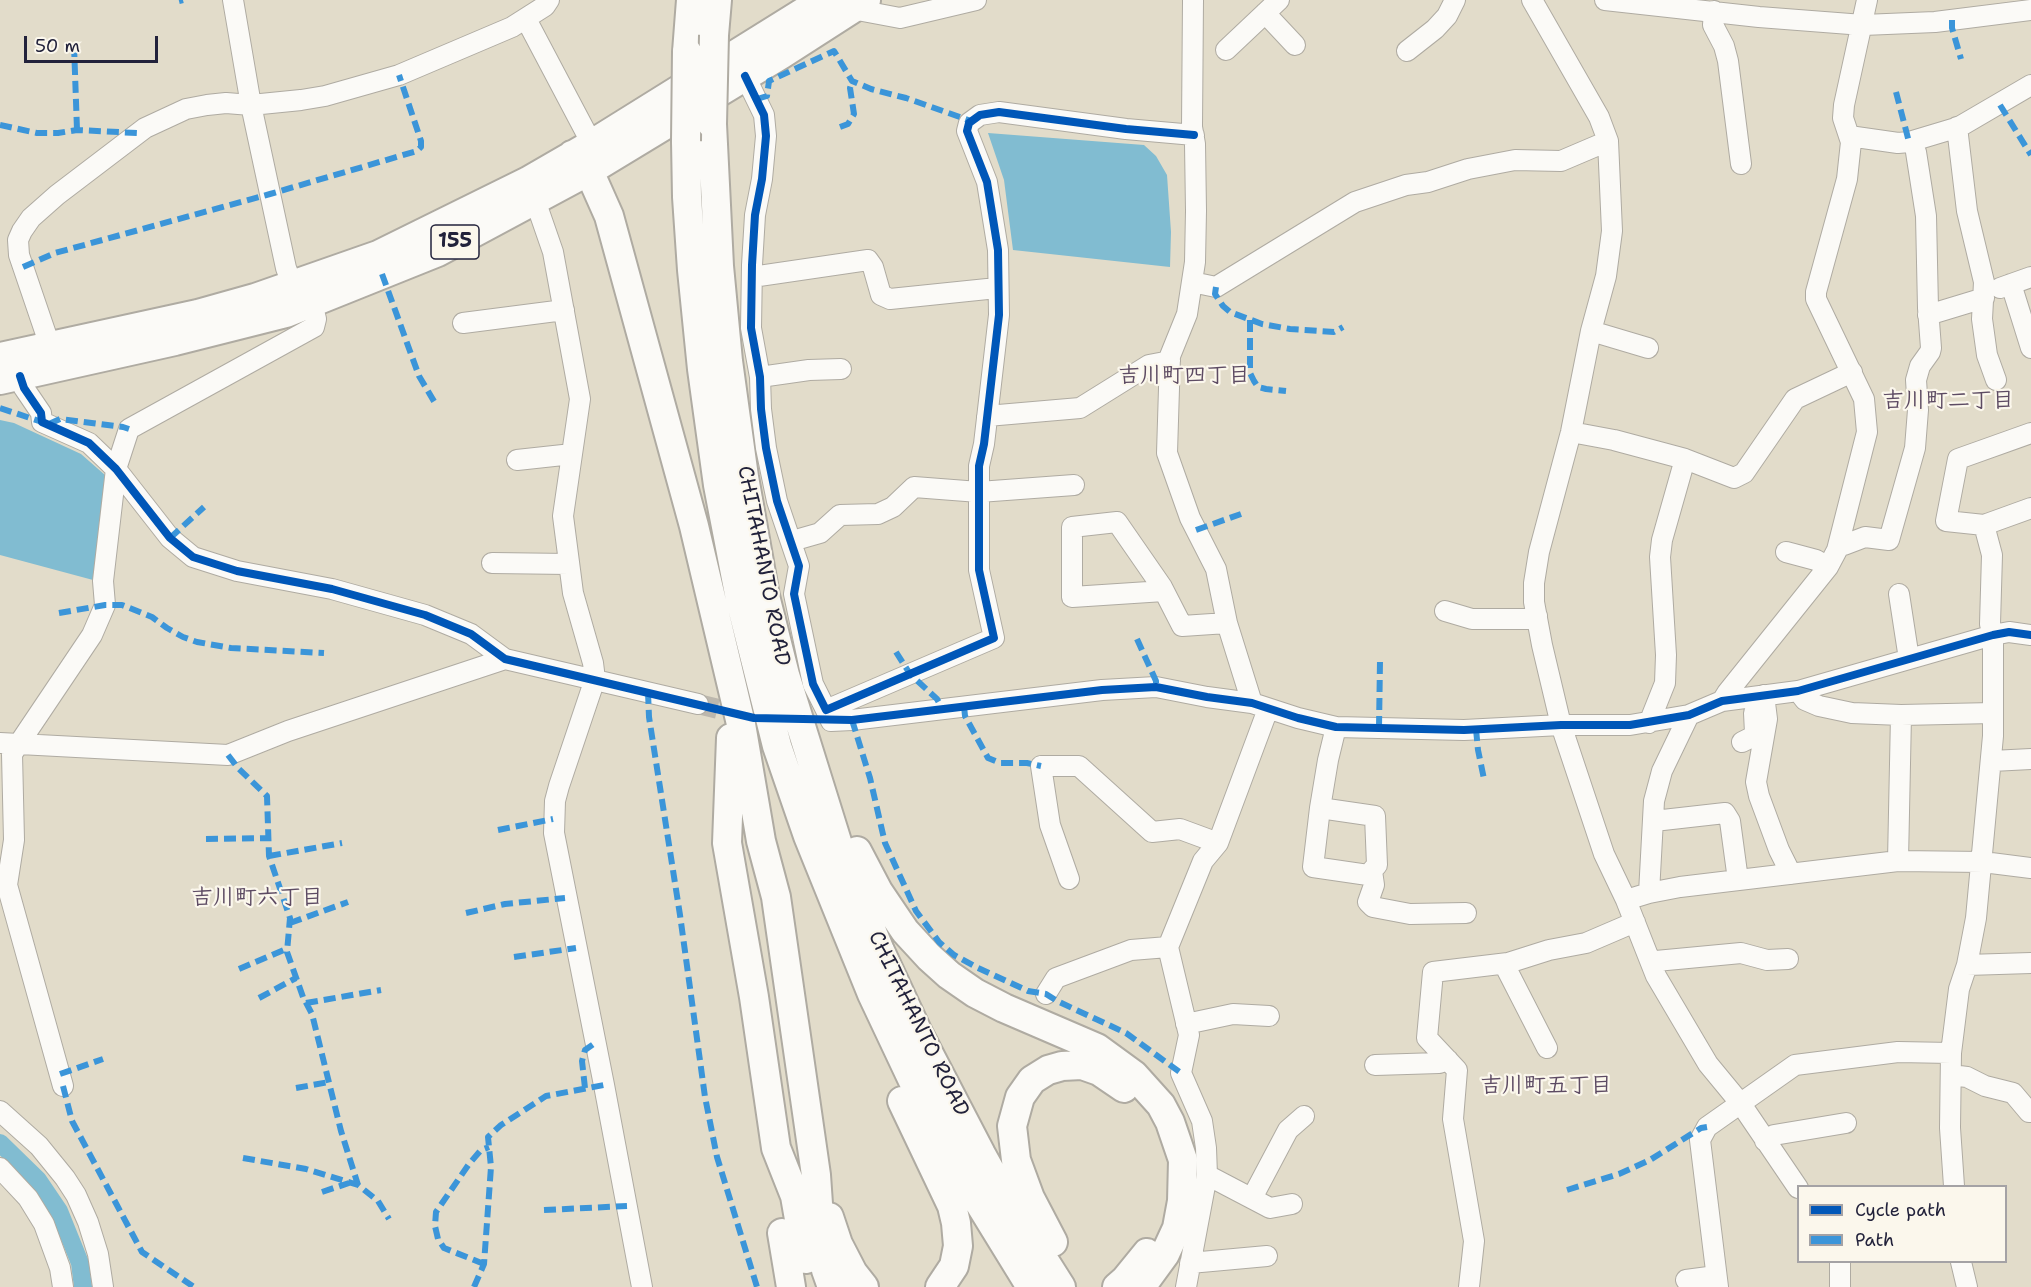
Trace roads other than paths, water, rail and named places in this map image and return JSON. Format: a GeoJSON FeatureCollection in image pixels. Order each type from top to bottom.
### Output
{"type":"FeatureCollection","features":[{"type":"Feature","properties":{"kind":"highway","name":"CHITAHANTO ROAD"},"geometry":{"type":"LineString","coordinates":[[691,0],[687,52],[687,197],[702,369],[718,485],[740,599],[777,746],[808,836],[872,994],[923,1102],[959,1170],[1031,1287]]}},
{"type":"Feature","properties":{"kind":"highway","name":"CHITAHANTO ROAD"},"geometry":{"type":"LineString","coordinates":[[717,0],[712,124],[719,266],[744,477],[765,596],[785,675],[843,861],[880,951],[918,1034],[981,1154],[1011,1208],[1061,1287]]}},
{"type":"Feature","properties":{"kind":"highway","name":"155"},"geometry":{"type":"LineString","coordinates":[[7,371],[175,340],[286,313],[438,252],[535,200],[581,162],[823,0]]}},
{"type":"Feature","properties":{"kind":"highway","name":"155"},"geometry":{"type":"LineString","coordinates":[[7,371],[50,346],[198,314],[255,298],[378,255],[528,181],[581,162],[745,76],[852,3]]}},
{"type":"Feature","properties":{"kind":"highway"},"geometry":{"type":"LineString","coordinates":[[581,162],[731,732],[728,843],[776,1148],[795,1196],[806,1262],[814,1287]]}},
{"type":"Feature","properties":{"kind":"highway"},"geometry":{"type":"LineString","coordinates":[[581,162],[609,216],[694,526],[741,724],[761,841],[776,897],[816,1175],[821,1247],[832,1287]]}},
{"type":"Feature","properties":{"kind":"highway"},"geometry":{"type":"LineString","coordinates":[[785,675],[808,705],[860,858],[878,891],[905,931],[936,963],[975,993],[1097,1048],[1134,1075],[1161,1105],[1170,1122],[1183,1160],[1182,1201],[1177,1228],[1165,1254],[1141,1287]]}},
{"type":"Feature","properties":{"kind":"highway"},"geometry":{"type":"LineString","coordinates":[[777,746],[786,814],[839,961],[862,1018],[952,1206],[958,1246],[954,1266],[940,1287]]}},
{"type":"Feature","properties":{"kind":"highway"},"geometry":{"type":"LineString","coordinates":[[1079,1287],[1043,1224],[1021,1178],[1013,1143],[1012,1126],[1020,1097],[1032,1080],[1048,1070],[1062,1066],[1082,1065],[1115,1080],[1131,1094],[1145,1110],[1156,1130],[1165,1156],[1167,1184],[1156,1238],[1142,1260],[1117,1287]]}},
{"type":"Feature","properties":{"kind":"highway"},"geometry":{"type":"LineString","coordinates":[[776,1148],[772,1181],[791,1287]]}},
{"type":"Feature","properties":{"kind":"highway"},"geometry":{"type":"LineString","coordinates":[[816,1175],[838,1244],[853,1273],[864,1287]]}},
{"type":"Feature","properties":{"kind":"street"},"geometry":{"type":"LineString","coordinates":[[233,0],[251,105],[285,268],[292,284]]}},
{"type":"Feature","properties":{"kind":"street"},"geometry":{"type":"LineString","coordinates":[[50,346],[19,255],[18,240],[31,218],[57,195],[145,128],[161,119],[207,105],[226,103],[251,105],[325,96],[399,75],[512,27],[549,0]]}},
{"type":"Feature","properties":{"kind":"street"},"geometry":{"type":"LineString","coordinates":[[852,3],[900,18],[975,0]]}},
{"type":"Feature","properties":{"kind":"street"},"geometry":{"type":"LineString","coordinates":[[1186,1287],[1207,1174],[1206,1148],[1202,1121],[1181,1073],[1189,1035],[1168,947],[1203,861],[1218,843],[1260,706],[1227,623],[1216,569],[1190,518],[1167,453],[1170,361],[1187,314],[1195,262],[1193,0]]}},
{"type":"Feature","properties":{"kind":"street"},"geometry":{"type":"LineString","coordinates":[[1407,51],[1435,30],[1447,16],[1455,0]]}},
{"type":"Feature","properties":{"kind":"street"},"geometry":{"type":"LineString","coordinates":[[1532,0],[1599,117],[1608,141],[1612,231],[1606,276],[1591,331],[1571,432],[1539,552],[1534,583],[1534,602],[1542,645],[1562,725],[1604,854],[1626,900],[1656,976],[1708,1064],[1741,1104],[1797,1187]]}},
{"type":"Feature","properties":{"kind":"street"},"geometry":{"type":"LineString","coordinates":[[1605,0],[1760,17],[1863,25],[1935,22],[2031,10]]}},
{"type":"Feature","properties":{"kind":"street"},"geometry":{"type":"LineString","coordinates":[[1722,701],[1828,567],[1839,543],[1868,432],[1864,399],[1816,299],[1847,179],[1851,142],[1843,118],[1844,105],[1867,0]]}},
{"type":"Feature","properties":{"kind":"street"},"geometry":{"type":"LineString","coordinates":[[1226,50],[1272,7],[1295,45]]}},
{"type":"Feature","properties":{"kind":"street"},"geometry":{"type":"LineString","coordinates":[[1714,11],[1713,25],[1728,61],[1741,164]]}},
{"type":"Feature","properties":{"kind":"street"},"geometry":{"type":"LineString","coordinates":[[526,19],[581,162]]}},
{"type":"Feature","properties":{"kind":"street"},"geometry":{"type":"LineString","coordinates":[[745,76],[764,115],[766,135],[762,178],[755,215],[751,328],[760,377],[766,448],[777,501],[799,566],[794,594],[813,684],[831,720],[852,720],[1102,690],[1156,687],[1260,706],[1336,727],[1464,730],[1562,725],[1630,725],[1689,715],[1722,701],[1798,691],[1992,635],[2010,632],[2031,635]]}},
{"type":"Feature","properties":{"kind":"street"},"geometry":{"type":"LineString","coordinates":[[1849,136],[1898,143],[1909,142],[1957,127],[2031,86]]}},
{"type":"Feature","properties":{"kind":"street"},"geometry":{"type":"LineString","coordinates":[[826,710],[994,638],[979,570],[979,466],[984,444],[999,315],[998,250],[987,182],[967,131],[969,123],[980,115],[999,112],[1126,129],[1194,135]]}},
{"type":"Feature","properties":{"kind":"street"},"geometry":{"type":"LineString","coordinates":[[1957,127],[1967,211],[1984,282],[1982,319],[1984,337],[1996,380]]}},
{"type":"Feature","properties":{"kind":"street"},"geometry":{"type":"LineString","coordinates":[[1192,282],[1216,287],[1355,202],[1396,188],[1428,182],[1468,169],[1515,160],[1561,161],[1608,141]]}},
{"type":"Feature","properties":{"kind":"street"},"geometry":{"type":"LineString","coordinates":[[1839,543],[1844,544],[1865,537],[1889,540],[1915,448],[1918,410],[1916,380],[1920,366],[1931,348],[1926,216],[1916,152]]}},
{"type":"Feature","properties":{"kind":"street"},"geometry":{"type":"LineString","coordinates":[[535,200],[553,252],[580,399],[563,516],[573,592],[593,663],[595,680],[556,794],[554,833],[642,1287]]}},
{"type":"Feature","properties":{"kind":"street"},"geometry":{"type":"LineString","coordinates":[[752,277],[868,260],[873,267],[879,290],[885,297],[998,288]]}},
{"type":"Feature","properties":{"kind":"street"},"geometry":{"type":"LineString","coordinates":[[1928,315],[2031,277]]}},
{"type":"Feature","properties":{"kind":"street"},"geometry":{"type":"LineString","coordinates":[[2011,284],[2031,348]]}},
{"type":"Feature","properties":{"kind":"street"},"geometry":{"type":"LineString","coordinates":[[8,744],[92,635],[105,605],[103,581],[116,469],[129,429],[314,327],[316,319],[312,303]]}},
{"type":"Feature","properties":{"kind":"street"},"geometry":{"type":"LineString","coordinates":[[463,323],[564,310]]}},
{"type":"Feature","properties":{"kind":"street"},"geometry":{"type":"LineString","coordinates":[[1591,331],[1648,348]]}},
{"type":"Feature","properties":{"kind":"street"},"geometry":{"type":"LineString","coordinates":[[987,416],[1080,408],[1149,365],[1170,361]]}},
{"type":"Feature","properties":{"kind":"street"},"geometry":{"type":"LineString","coordinates":[[760,377],[809,370],[841,369]]}},
{"type":"Feature","properties":{"kind":"street"},"geometry":{"type":"LineString","coordinates":[[7,371],[24,388],[41,413],[42,422],[89,443],[116,469],[170,538],[193,557],[237,571],[332,589],[425,615],[471,634],[505,659],[698,704]]}},
{"type":"Feature","properties":{"kind":"street"},"geometry":{"type":"LineString","coordinates":[[1571,432],[1614,440],[1685,459],[1734,478],[1744,473],[1795,399],[1852,372]]}},
{"type":"Feature","properties":{"kind":"street"},"geometry":{"type":"LineString","coordinates":[[2031,433],[1958,459],[1946,520],[1984,525],[2031,508]]}},
{"type":"Feature","properties":{"kind":"street"},"geometry":{"type":"LineString","coordinates":[[517,460],[571,456]]}},
{"type":"Feature","properties":{"kind":"street"},"geometry":{"type":"LineString","coordinates":[[1649,723],[1665,683],[1666,655],[1660,557],[1662,540],[1685,459]]}},
{"type":"Feature","properties":{"kind":"street"},"geometry":{"type":"LineString","coordinates":[[792,541],[820,533],[840,515],[878,514],[893,507],[914,487],[979,492],[1074,485]]}},
{"type":"Feature","properties":{"kind":"street"},"geometry":{"type":"LineString","coordinates":[[1164,591],[1072,597],[1072,527],[1117,522],[1164,591],[1182,626],[1227,623]]}},
{"type":"Feature","properties":{"kind":"street"},"geometry":{"type":"LineString","coordinates":[[1954,1185],[1950,1128],[1951,1053],[1959,989],[1967,964],[1976,918],[1992,761],[1992,635],[1990,624],[1992,555],[1984,525]]}},
{"type":"Feature","properties":{"kind":"street"},"geometry":{"type":"LineString","coordinates":[[1786,552],[1816,560],[1828,567]]}},
{"type":"Feature","properties":{"kind":"street"},"geometry":{"type":"LineString","coordinates":[[492,563],[569,564]]}},
{"type":"Feature","properties":{"kind":"street"},"geometry":{"type":"LineString","coordinates":[[1899,594],[1909,658]]}},
{"type":"Feature","properties":{"kind":"street"},"geometry":{"type":"LineString","coordinates":[[1445,611],[1472,619],[1528,619],[1537,616]]}},
{"type":"Feature","properties":{"kind":"street"},"geometry":{"type":"LineString","coordinates":[[8,744],[228,754],[288,731],[505,659]]}},
{"type":"Feature","properties":{"kind":"street"},"geometry":{"type":"LineString","coordinates":[[1798,691],[1805,700],[1819,706],[1852,714],[1993,713]]}},
{"type":"Feature","properties":{"kind":"street"},"geometry":{"type":"LineString","coordinates":[[1742,742],[1755,733],[1758,696]]}},
{"type":"Feature","properties":{"kind":"street"},"geometry":{"type":"LineString","coordinates":[[1758,696],[1767,718],[1756,782],[1758,796],[1791,874]]}},
{"type":"Feature","properties":{"kind":"street"},"geometry":{"type":"LineString","coordinates":[[1649,893],[1654,801],[1662,771],[1689,715]]}},
{"type":"Feature","properties":{"kind":"street"},"geometry":{"type":"LineString","coordinates":[[1898,861],[1901,715]]}},
{"type":"Feature","properties":{"kind":"street"},"geometry":{"type":"LineString","coordinates":[[1320,808],[1374,816],[1377,865],[1368,875],[1313,867],[1320,808],[1336,727]]}},
{"type":"Feature","properties":{"kind":"street"},"geometry":{"type":"LineString","coordinates":[[8,744],[12,754],[14,840],[7,885],[63,1086]]}},
{"type":"Feature","properties":{"kind":"street"},"geometry":{"type":"LineString","coordinates":[[1992,761],[2031,759]]}},
{"type":"Feature","properties":{"kind":"street"},"geometry":{"type":"LineString","coordinates":[[1069,879],[1050,825],[1041,766],[1079,766],[1152,832],[1180,829],[1218,843]]}},
{"type":"Feature","properties":{"kind":"street"},"geometry":{"type":"LineString","coordinates":[[1654,821],[1725,813],[1730,821],[1738,880]]}},
{"type":"Feature","properties":{"kind":"street"},"geometry":{"type":"LineString","coordinates":[[1626,900],[1649,893],[1738,880],[1898,861],[1983,862],[2031,868]]}},
{"type":"Feature","properties":{"kind":"street"},"geometry":{"type":"LineString","coordinates":[[1372,871],[1374,885],[1368,902],[1373,906],[1410,914],[1466,913]]}},
{"type":"Feature","properties":{"kind":"street"},"geometry":{"type":"LineString","coordinates":[[1470,1287],[1474,1240],[1453,1119],[1457,1070],[1427,1038],[1433,972],[1508,963],[1549,950],[1586,943],[1635,922]]}},
{"type":"Feature","properties":{"kind":"street"},"geometry":{"type":"LineString","coordinates":[[1046,994],[1056,978],[1131,950],[1168,947]]}},
{"type":"Feature","properties":{"kind":"street"},"geometry":{"type":"LineString","coordinates":[[1651,963],[1741,953],[1767,960],[1788,960]]}},
{"type":"Feature","properties":{"kind":"street"},"geometry":{"type":"LineString","coordinates":[[1508,963],[1531,997]]}},
{"type":"Feature","properties":{"kind":"street"},"geometry":{"type":"LineString","coordinates":[[1508,963],[1547,1048]]}},
{"type":"Feature","properties":{"kind":"street"},"geometry":{"type":"LineString","coordinates":[[1967,964],[2031,963]]}},
{"type":"Feature","properties":{"kind":"street"},"geometry":{"type":"LineString","coordinates":[[1186,1024],[1233,1014],[1269,1016]]}},
{"type":"Feature","properties":{"kind":"street"},"geometry":{"type":"LineString","coordinates":[[1708,1283],[1700,1140],[1707,1127],[1795,1065],[1898,1052],[1951,1053]]}},
{"type":"Feature","properties":{"kind":"street"},"geometry":{"type":"LineString","coordinates":[[1375,1065],[1439,1063],[1448,1060]]}},
{"type":"Feature","properties":{"kind":"street"},"geometry":{"type":"LineString","coordinates":[[1951,1075],[1967,1077],[1985,1086],[2013,1093],[2031,1112]]}},
{"type":"Feature","properties":{"kind":"street"},"geometry":{"type":"LineString","coordinates":[[0,1111],[39,1146],[76,1195],[88,1222],[98,1254],[103,1287]]}},
{"type":"Feature","properties":{"kind":"street"},"geometry":{"type":"LineString","coordinates":[[1252,1198],[1288,1130],[1304,1116]]}},
{"type":"Feature","properties":{"kind":"street"},"geometry":{"type":"LineString","coordinates":[[1766,1141],[1774,1135],[1846,1123]]}},
{"type":"Feature","properties":{"kind":"street"},"geometry":{"type":"LineString","coordinates":[[0,1168],[28,1198],[44,1224],[60,1268],[63,1287]]}},
{"type":"Feature","properties":{"kind":"street"},"geometry":{"type":"LineString","coordinates":[[1207,1174],[1270,1208],[1292,1204]]}},
{"type":"Feature","properties":{"kind":"street"},"geometry":{"type":"LineString","coordinates":[[1190,1263],[1267,1256]]}},
{"type":"Feature","properties":{"kind":"street"},"geometry":{"type":"LineString","coordinates":[[1840,1263],[1840,1287]]}},
{"type":"Feature","properties":{"kind":"street"},"geometry":{"type":"LineString","coordinates":[[1961,1263],[1967,1287]]}},
{"type":"Feature","properties":{"kind":"water"},"geometry":{"type":"Polygon","coordinates":[[[988,133],[1144,145],[1156,156],[1167,175],[1171,232],[1170,267],[1013,250],[1004,180],[988,133]]]}},
{"type":"Feature","properties":{"kind":"water"},"geometry":{"type":"Polygon","coordinates":[[[0,420],[14,423],[81,454],[105,475],[93,580],[0,555],[0,420]]]}},
{"type":"Feature","properties":{"kind":"waterway"},"geometry":{"type":"LineString","coordinates":[[0,1143],[38,1180],[59,1211],[80,1263],[83,1287]]}},
{"type":"Feature","properties":{"kind":"tunnel"},"geometry":{"type":"LineString","coordinates":[[698,704],[747,716]]}},
{"type":"Feature","properties":{"kind":"district","name":"吉川町四丁目"},"geometry":{"type":"Point","coordinates":[1184,376]}},
{"type":"Feature","properties":{"kind":"district","name":"吉川町二丁目"},"geometry":{"type":"Point","coordinates":[1948,401]}},
{"type":"Feature","properties":{"kind":"district","name":"吉川町六丁目"},"geometry":{"type":"Point","coordinates":[257,898]}},
{"type":"Feature","properties":{"kind":"district","name":"吉川町五丁目"},"geometry":{"type":"Point","coordinates":[1546,1086]}}]}
